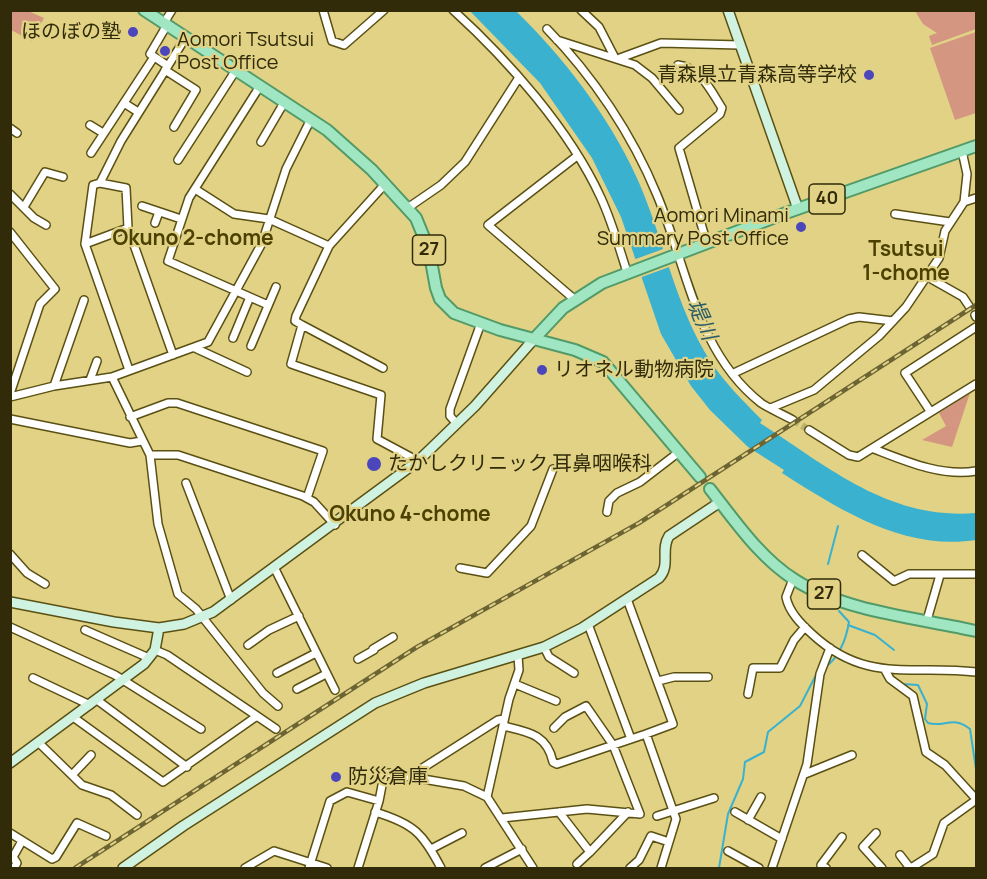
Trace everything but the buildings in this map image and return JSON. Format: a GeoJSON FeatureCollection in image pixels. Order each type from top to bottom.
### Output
{"type":"FeatureCollection","features":[{"type":"Feature","properties":{"kind":"main road","name":"27"},"geometry":{"type":"LineString","coordinates":[[144,10],[312,119],[341,141],[386,183],[409,207],[429,250],[440,299],[461,318],[575,351],[603,362],[700,477]]}},
{"type":"Feature","properties":{"kind":"main road","name":"40"},"geometry":{"type":"LineString","coordinates":[[534,339],[574,299],[629,271],[976,146]]}},
{"type":"Feature","properties":{"kind":"main road","name":"27"},"geometry":{"type":"LineString","coordinates":[[710,489],[756,545],[793,579],[812,590],[841,600],[976,631]]}},
{"type":"Feature","properties":{"kind":"street"},"geometry":{"type":"LineString","coordinates":[[172,10],[150,52],[196,90],[174,127]]}},
{"type":"Feature","properties":{"kind":"street"},"geometry":{"type":"LineString","coordinates":[[323,10],[332,41],[344,45],[384,10]]}},
{"type":"Feature","properties":{"kind":"street"},"geometry":{"type":"LineString","coordinates":[[453,10],[482,38],[560,130],[601,197],[629,271]]}},
{"type":"Feature","properties":{"kind":"street"},"geometry":{"type":"LineString","coordinates":[[581,10],[599,27],[617,58]]}},
{"type":"Feature","properties":{"kind":"street"},"geometry":{"type":"LineString","coordinates":[[728,10],[798,209]]}},
{"type":"Feature","properties":{"kind":"street"},"geometry":{"type":"LineString","coordinates":[[547,29],[599,93],[631,144],[657,194],[698,316],[713,345],[761,403],[773,407],[793,420]]}},
{"type":"Feature","properties":{"kind":"street"},"geometry":{"type":"LineString","coordinates":[[100,183],[138,112],[186,37]]}},
{"type":"Feature","properties":{"kind":"street"},"geometry":{"type":"LineString","coordinates":[[557,40],[617,58],[645,72],[679,110]]}},
{"type":"Feature","properties":{"kind":"street"},"geometry":{"type":"LineString","coordinates":[[617,58],[662,42],[740,45]]}},
{"type":"Feature","properties":{"kind":"street"},"geometry":{"type":"LineString","coordinates":[[91,153],[154,57]]}},
{"type":"Feature","properties":{"kind":"street"},"geometry":{"type":"LineString","coordinates":[[678,65],[687,66],[700,76],[722,108],[720,114],[679,148],[707,244]]}},
{"type":"Feature","properties":{"kind":"street"},"geometry":{"type":"LineString","coordinates":[[178,160],[236,70]]}},
{"type":"Feature","properties":{"kind":"street"},"geometry":{"type":"LineString","coordinates":[[409,207],[441,185],[465,162],[518,79]]}},
{"type":"Feature","properties":{"kind":"street"},"geometry":{"type":"LineString","coordinates":[[260,86],[195,189],[181,219],[169,263],[268,305]]}},
{"type":"Feature","properties":{"kind":"street"},"geometry":{"type":"LineString","coordinates":[[261,142],[285,101]]}},
{"type":"Feature","properties":{"kind":"street"},"geometry":{"type":"LineString","coordinates":[[124,103],[138,112]]}},
{"type":"Feature","properties":{"kind":"street"},"geometry":{"type":"LineString","coordinates":[[10,232],[55,289],[40,304],[10,395],[112,377],[195,348],[213,336],[262,243],[286,169],[312,119]]}},
{"type":"Feature","properties":{"kind":"street"},"geometry":{"type":"LineString","coordinates":[[90,125],[103,133]]}},
{"type":"Feature","properties":{"kind":"street"},"geometry":{"type":"LineString","coordinates":[[10,128],[17,133]]}},
{"type":"Feature","properties":{"kind":"street"},"geometry":{"type":"LineString","coordinates":[[773,407],[814,390],[893,321],[939,258],[945,231],[964,202],[967,174],[962,151]]}},
{"type":"Feature","properties":{"kind":"street"},"geometry":{"type":"LineString","coordinates":[[574,299],[488,225],[577,156]]}},
{"type":"Feature","properties":{"kind":"street"},"geometry":{"type":"LineString","coordinates":[[24,207],[45,172],[63,177]]}},
{"type":"Feature","properties":{"kind":"street"},"geometry":{"type":"LineString","coordinates":[[129,370],[85,244],[93,185],[100,183],[126,188],[129,228],[173,356]]}},
{"type":"Feature","properties":{"kind":"street"},"geometry":{"type":"LineString","coordinates":[[383,368],[295,321],[329,246],[386,183]]}},
{"type":"Feature","properties":{"kind":"street"},"geometry":{"type":"LineString","coordinates":[[195,189],[234,214],[269,219],[329,246]]}},
{"type":"Feature","properties":{"kind":"street"},"geometry":{"type":"LineString","coordinates":[[10,194],[33,218],[46,225]]}},
{"type":"Feature","properties":{"kind":"street"},"geometry":{"type":"LineString","coordinates":[[964,202],[976,198]]}},
{"type":"Feature","properties":{"kind":"street"},"geometry":{"type":"LineString","coordinates":[[142,206],[181,219]]}},
{"type":"Feature","properties":{"kind":"street"},"geometry":{"type":"LineString","coordinates":[[155,223],[159,212]]}},
{"type":"Feature","properties":{"kind":"street"},"geometry":{"type":"LineString","coordinates":[[895,214],[950,222]]}},
{"type":"Feature","properties":{"kind":"street"},"geometry":{"type":"LineString","coordinates":[[85,244],[129,228]]}},
{"type":"Feature","properties":{"kind":"street"},"geometry":{"type":"LineString","coordinates":[[926,276],[963,297],[969,306]]}},
{"type":"Feature","properties":{"kind":"street"},"geometry":{"type":"LineString","coordinates":[[251,346],[276,287]]}},
{"type":"Feature","properties":{"kind":"street"},"geometry":{"type":"LineString","coordinates":[[233,338],[250,297]]}},
{"type":"Feature","properties":{"kind":"street"},"geometry":{"type":"LineString","coordinates":[[54,386],[84,300]]}},
{"type":"Feature","properties":{"kind":"street"},"geometry":{"type":"LineString","coordinates":[[734,373],[849,319],[859,317],[893,321]]}},
{"type":"Feature","properties":{"kind":"street"},"geometry":{"type":"LineString","coordinates":[[457,424],[450,416],[450,410],[481,322]]}},
{"type":"Feature","properties":{"kind":"street"},"geometry":{"type":"LineString","coordinates":[[302,325],[291,364],[381,395],[377,440],[418,461]]}},
{"type":"Feature","properties":{"kind":"street"},"geometry":{"type":"LineString","coordinates":[[930,411],[905,373],[976,327]]}},
{"type":"Feature","properties":{"kind":"street"},"geometry":{"type":"LineString","coordinates":[[10,602],[114,622],[159,628],[184,624],[203,617],[275,569],[418,461],[457,424],[534,339]]}},
{"type":"Feature","properties":{"kind":"street"},"geometry":{"type":"LineString","coordinates":[[195,348],[248,372]]}},
{"type":"Feature","properties":{"kind":"street"},"geometry":{"type":"LineString","coordinates":[[90,380],[97,361]]}},
{"type":"Feature","properties":{"kind":"street"},"geometry":{"type":"LineString","coordinates":[[112,377],[150,455],[158,524],[178,594],[203,617],[263,693],[278,706]]}},
{"type":"Feature","properties":{"kind":"street"},"geometry":{"type":"LineString","coordinates":[[809,430],[858,457],[976,384]]}},
{"type":"Feature","properties":{"kind":"street"},"geometry":{"type":"LineString","coordinates":[[130,417],[168,403],[177,403],[323,451],[307,498]]}},
{"type":"Feature","properties":{"kind":"street"},"geometry":{"type":"LineString","coordinates":[[10,419],[133,444],[142,441]]}},
{"type":"Feature","properties":{"kind":"street"},"geometry":{"type":"LineString","coordinates":[[873,449],[914,465],[965,473],[976,471]]}},
{"type":"Feature","properties":{"kind":"street"},"geometry":{"type":"LineString","coordinates":[[606,512],[609,501],[617,493],[640,482],[679,452]]}},
{"type":"Feature","properties":{"kind":"street"},"geometry":{"type":"LineString","coordinates":[[150,455],[178,455],[307,498],[335,525]]}},
{"type":"Feature","properties":{"kind":"street"},"geometry":{"type":"LineString","coordinates":[[460,568],[486,573],[527,531],[553,469]]}},
{"type":"Feature","properties":{"kind":"street"},"geometry":{"type":"LineString","coordinates":[[186,483],[231,600]]}},
{"type":"Feature","properties":{"kind":"street"},"geometry":{"type":"LineString","coordinates":[[123,868],[183,826],[375,703],[424,683],[543,647],[588,624],[664,573],[665,543],[669,537],[720,502]]}},
{"type":"Feature","properties":{"kind":"street"},"geometry":{"type":"LineString","coordinates":[[10,554],[27,573],[45,584]]}},
{"type":"Feature","properties":{"kind":"street"},"geometry":{"type":"LineString","coordinates":[[862,555],[894,580],[909,574],[976,574]]}},
{"type":"Feature","properties":{"kind":"street"},"geometry":{"type":"LineString","coordinates":[[275,569],[335,690]]}},
{"type":"Feature","properties":{"kind":"street"},"geometry":{"type":"LineString","coordinates":[[927,620],[940,575]]}},
{"type":"Feature","properties":{"kind":"street"},"geometry":{"type":"LineString","coordinates":[[793,579],[787,592],[787,602],[804,627],[836,652],[866,667],[885,670],[976,672]]}},
{"type":"Feature","properties":{"kind":"street"},"geometry":{"type":"LineString","coordinates":[[410,776],[498,720],[534,734],[550,749],[553,762],[557,764],[673,724],[627,599]]}},
{"type":"Feature","properties":{"kind":"street"},"geometry":{"type":"LineString","coordinates":[[248,645],[269,630],[299,616]]}},
{"type":"Feature","properties":{"kind":"street"},"geometry":{"type":"LineString","coordinates":[[588,624],[631,739]]}},
{"type":"Feature","properties":{"kind":"street"},"geometry":{"type":"LineString","coordinates":[[10,627],[124,680],[201,729]]}},
{"type":"Feature","properties":{"kind":"street"},"geometry":{"type":"LineString","coordinates":[[748,694],[753,668],[780,668],[794,640],[804,627]]}},
{"type":"Feature","properties":{"kind":"street"},"geometry":{"type":"LineString","coordinates":[[10,763],[124,680],[152,654],[159,628]]}},
{"type":"Feature","properties":{"kind":"street"},"geometry":{"type":"LineString","coordinates":[[85,630],[152,654],[167,655],[276,729]]}},
{"type":"Feature","properties":{"kind":"street"},"geometry":{"type":"LineString","coordinates":[[358,659],[393,637]]}},
{"type":"Feature","properties":{"kind":"street"},"geometry":{"type":"LineString","coordinates":[[543,647],[549,657],[574,673]]}},
{"type":"Feature","properties":{"kind":"street"},"geometry":{"type":"LineString","coordinates":[[772,868],[805,774],[820,675],[825,658],[836,652]]}},
{"type":"Feature","properties":{"kind":"street"},"geometry":{"type":"LineString","coordinates":[[277,673],[316,653]]}},
{"type":"Feature","properties":{"kind":"street"},"geometry":{"type":"LineString","coordinates":[[487,797],[515,684],[518,656]]}},
{"type":"Feature","properties":{"kind":"street"},"geometry":{"type":"LineString","coordinates":[[885,670],[890,679],[912,696],[926,752],[945,765],[976,800],[953,814],[944,823],[933,854],[911,868],[900,855]]}},
{"type":"Feature","properties":{"kind":"street"},"geometry":{"type":"LineString","coordinates":[[297,689],[326,674]]}},
{"type":"Feature","properties":{"kind":"street"},"geometry":{"type":"LineString","coordinates":[[658,681],[708,677]]}},
{"type":"Feature","properties":{"kind":"street"},"geometry":{"type":"LineString","coordinates":[[33,678],[94,702],[187,767]]}},
{"type":"Feature","properties":{"kind":"street"},"geometry":{"type":"LineString","coordinates":[[515,684],[556,701]]}},
{"type":"Feature","properties":{"kind":"street"},"geometry":{"type":"LineString","coordinates":[[502,818],[609,809],[640,814],[613,745],[586,706],[565,717],[554,728]]}},
{"type":"Feature","properties":{"kind":"street"},"geometry":{"type":"LineString","coordinates":[[73,717],[163,782],[257,716]]}},
{"type":"Feature","properties":{"kind":"street"},"geometry":{"type":"LineString","coordinates":[[646,734],[676,819],[661,868]]}},
{"type":"Feature","properties":{"kind":"street"},"geometry":{"type":"LineString","coordinates":[[38,742],[86,787],[116,798],[137,815]]}},
{"type":"Feature","properties":{"kind":"street"},"geometry":{"type":"LineString","coordinates":[[72,775],[91,755]]}},
{"type":"Feature","properties":{"kind":"street"},"geometry":{"type":"LineString","coordinates":[[805,774],[852,755]]}},
{"type":"Feature","properties":{"kind":"street"},"geometry":{"type":"LineString","coordinates":[[358,868],[379,801],[384,775],[388,773],[464,786],[487,797],[533,868]]}},
{"type":"Feature","properties":{"kind":"street"},"geometry":{"type":"LineString","coordinates":[[310,866],[330,801],[347,792],[379,801]]}},
{"type":"Feature","properties":{"kind":"street"},"geometry":{"type":"LineString","coordinates":[[748,819],[761,797]]}},
{"type":"Feature","properties":{"kind":"street"},"geometry":{"type":"LineString","coordinates":[[657,816],[673,813],[714,798]]}},
{"type":"Feature","properties":{"kind":"street"},"geometry":{"type":"LineString","coordinates":[[375,812],[396,820],[421,834],[441,868]]}},
{"type":"Feature","properties":{"kind":"street"},"geometry":{"type":"LineString","coordinates":[[559,812],[590,852]]}},
{"type":"Feature","properties":{"kind":"street"},"geometry":{"type":"LineString","coordinates":[[577,864],[628,812]]}},
{"type":"Feature","properties":{"kind":"street"},"geometry":{"type":"LineString","coordinates":[[735,812],[782,839]]}},
{"type":"Feature","properties":{"kind":"street"},"geometry":{"type":"LineString","coordinates":[[10,833],[52,859],[56,857],[76,823],[105,836]]}},
{"type":"Feature","properties":{"kind":"street"},"geometry":{"type":"LineString","coordinates":[[876,833],[863,847],[882,868]]}},
{"type":"Feature","properties":{"kind":"street"},"geometry":{"type":"LineString","coordinates":[[431,849],[462,834]]}},
{"type":"Feature","properties":{"kind":"street"},"geometry":{"type":"LineString","coordinates":[[630,868],[639,860],[651,836],[669,842]]}},
{"type":"Feature","properties":{"kind":"street"},"geometry":{"type":"LineString","coordinates":[[826,868],[821,865],[842,837]]}},
{"type":"Feature","properties":{"kind":"street"},"geometry":{"type":"LineString","coordinates":[[14,868],[17,863],[13,857],[22,841]]}},
{"type":"Feature","properties":{"kind":"street"},"geometry":{"type":"LineString","coordinates":[[485,868],[522,849]]}},
{"type":"Feature","properties":{"kind":"street"},"geometry":{"type":"LineString","coordinates":[[248,868],[274,851],[310,866],[327,868]]}},
{"type":"Feature","properties":{"kind":"street"},"geometry":{"type":"LineString","coordinates":[[728,851],[759,868]]}},
{"type":"Feature","properties":{"kind":"shaded area"},"geometry":{"type":"Polygon","coordinates":[[[10,11],[28,11],[44,18],[32,41],[11,30],[10,11]]]}},
{"type":"Feature","properties":{"kind":"shaded area"},"geometry":{"type":"Polygon","coordinates":[[[915,11],[976,11],[976,29],[932,45],[929,36],[937,33],[923,24],[915,11]]]}},
{"type":"Feature","properties":{"kind":"shaded area"},"geometry":{"type":"Polygon","coordinates":[[[976,32],[976,113],[955,120],[930,48],[976,32]]]}},
{"type":"Feature","properties":{"kind":"shaded area"},"geometry":{"type":"Polygon","coordinates":[[[970,393],[952,447],[922,440],[946,426],[939,413],[970,393]]]}},
{"type":"Feature","properties":{"kind":"water"},"geometry":{"type":"Polygon","coordinates":[[[470,11],[516,11],[584,88],[625,153],[636,176],[678,294],[698,340],[722,377],[762,420],[760,423],[836,473],[888,499],[915,508],[945,513],[976,513],[976,540],[949,542],[923,539],[898,533],[850,513],[782,473],[784,470],[748,447],[710,410],[691,386],[661,334],[621,217],[592,158],[540,83],[470,11]]]}},
{"type":"Feature","properties":{"kind":"pier"},"geometry":{"type":"Polygon","coordinates":[[[666,248],[672,266],[639,278],[633,260],[666,248]]]}},
{"type":"Feature","properties":{"kind":"waterway"},"geometry":{"type":"LineString","coordinates":[[828,564],[838,526]]}},
{"type":"Feature","properties":{"kind":"waterway"},"geometry":{"type":"LineString","coordinates":[[824,668],[838,653],[846,635],[849,622],[839,611]]}},
{"type":"Feature","properties":{"kind":"waterway"},"geometry":{"type":"LineString","coordinates":[[848,625],[875,635],[894,650]]}},
{"type":"Feature","properties":{"kind":"waterway"},"geometry":{"type":"LineString","coordinates":[[719,868],[728,814],[743,779],[745,762],[764,752],[768,732],[800,706],[817,673]]}},
{"type":"Feature","properties":{"kind":"waterway"},"geometry":{"type":"LineString","coordinates":[[902,684],[918,685],[927,704],[925,719],[928,723],[953,722],[970,729],[976,769]]}},
{"type":"Feature","properties":{"kind":"tunnel"},"geometry":{"type":"LineString","coordinates":[[793,420],[809,430]]}},
{"type":"Feature","properties":{"kind":"railway"},"geometry":{"type":"LineString","coordinates":[[75,868],[417,647],[639,523],[976,305]]}},
{"type":"Feature","properties":{"kind":"place","name":"ほのぼの塾"},"geometry":{"type":"Point","coordinates":[133,32]}},
{"type":"Feature","properties":{"kind":"place","name":"Aomori Tsutsui Post Office"},"geometry":{"type":"Point","coordinates":[165,51]}},
{"type":"Feature","properties":{"kind":"place","name":"青森県立青森高等学校"},"geometry":{"type":"Point","coordinates":[869,75]}},
{"type":"Feature","properties":{"kind":"place","name":"Aomori Minami Summary Post Office"},"geometry":{"type":"Point","coordinates":[801,227]}},
{"type":"Feature","properties":{"kind":"place","name":"リオネル動物病院"},"geometry":{"type":"Point","coordinates":[542,370]}},
{"type":"Feature","properties":{"kind":"place","name":"たかしクリニック 耳鼻咽喉科"},"geometry":{"type":"Point","coordinates":[374,464]}},
{"type":"Feature","properties":{"kind":"place","name":"防災倉庫"},"geometry":{"type":"Point","coordinates":[336,777]}},
{"type":"Feature","properties":{"kind":"district","name":"Okuno 2-chome"},"geometry":{"type":"Point","coordinates":[193,239]}},
{"type":"Feature","properties":{"kind":"district","name":"Tsutsui 1-chome"},"geometry":{"type":"Point","coordinates":[906,262]}},
{"type":"Feature","properties":{"kind":"district","name":"Okuno 4-chome"},"geometry":{"type":"Point","coordinates":[410,515]}},
{"type":"Feature","properties":{"kind":"water label","name":"堤川"},"geometry":{"type":"Point","coordinates":[701,320]}}]}
